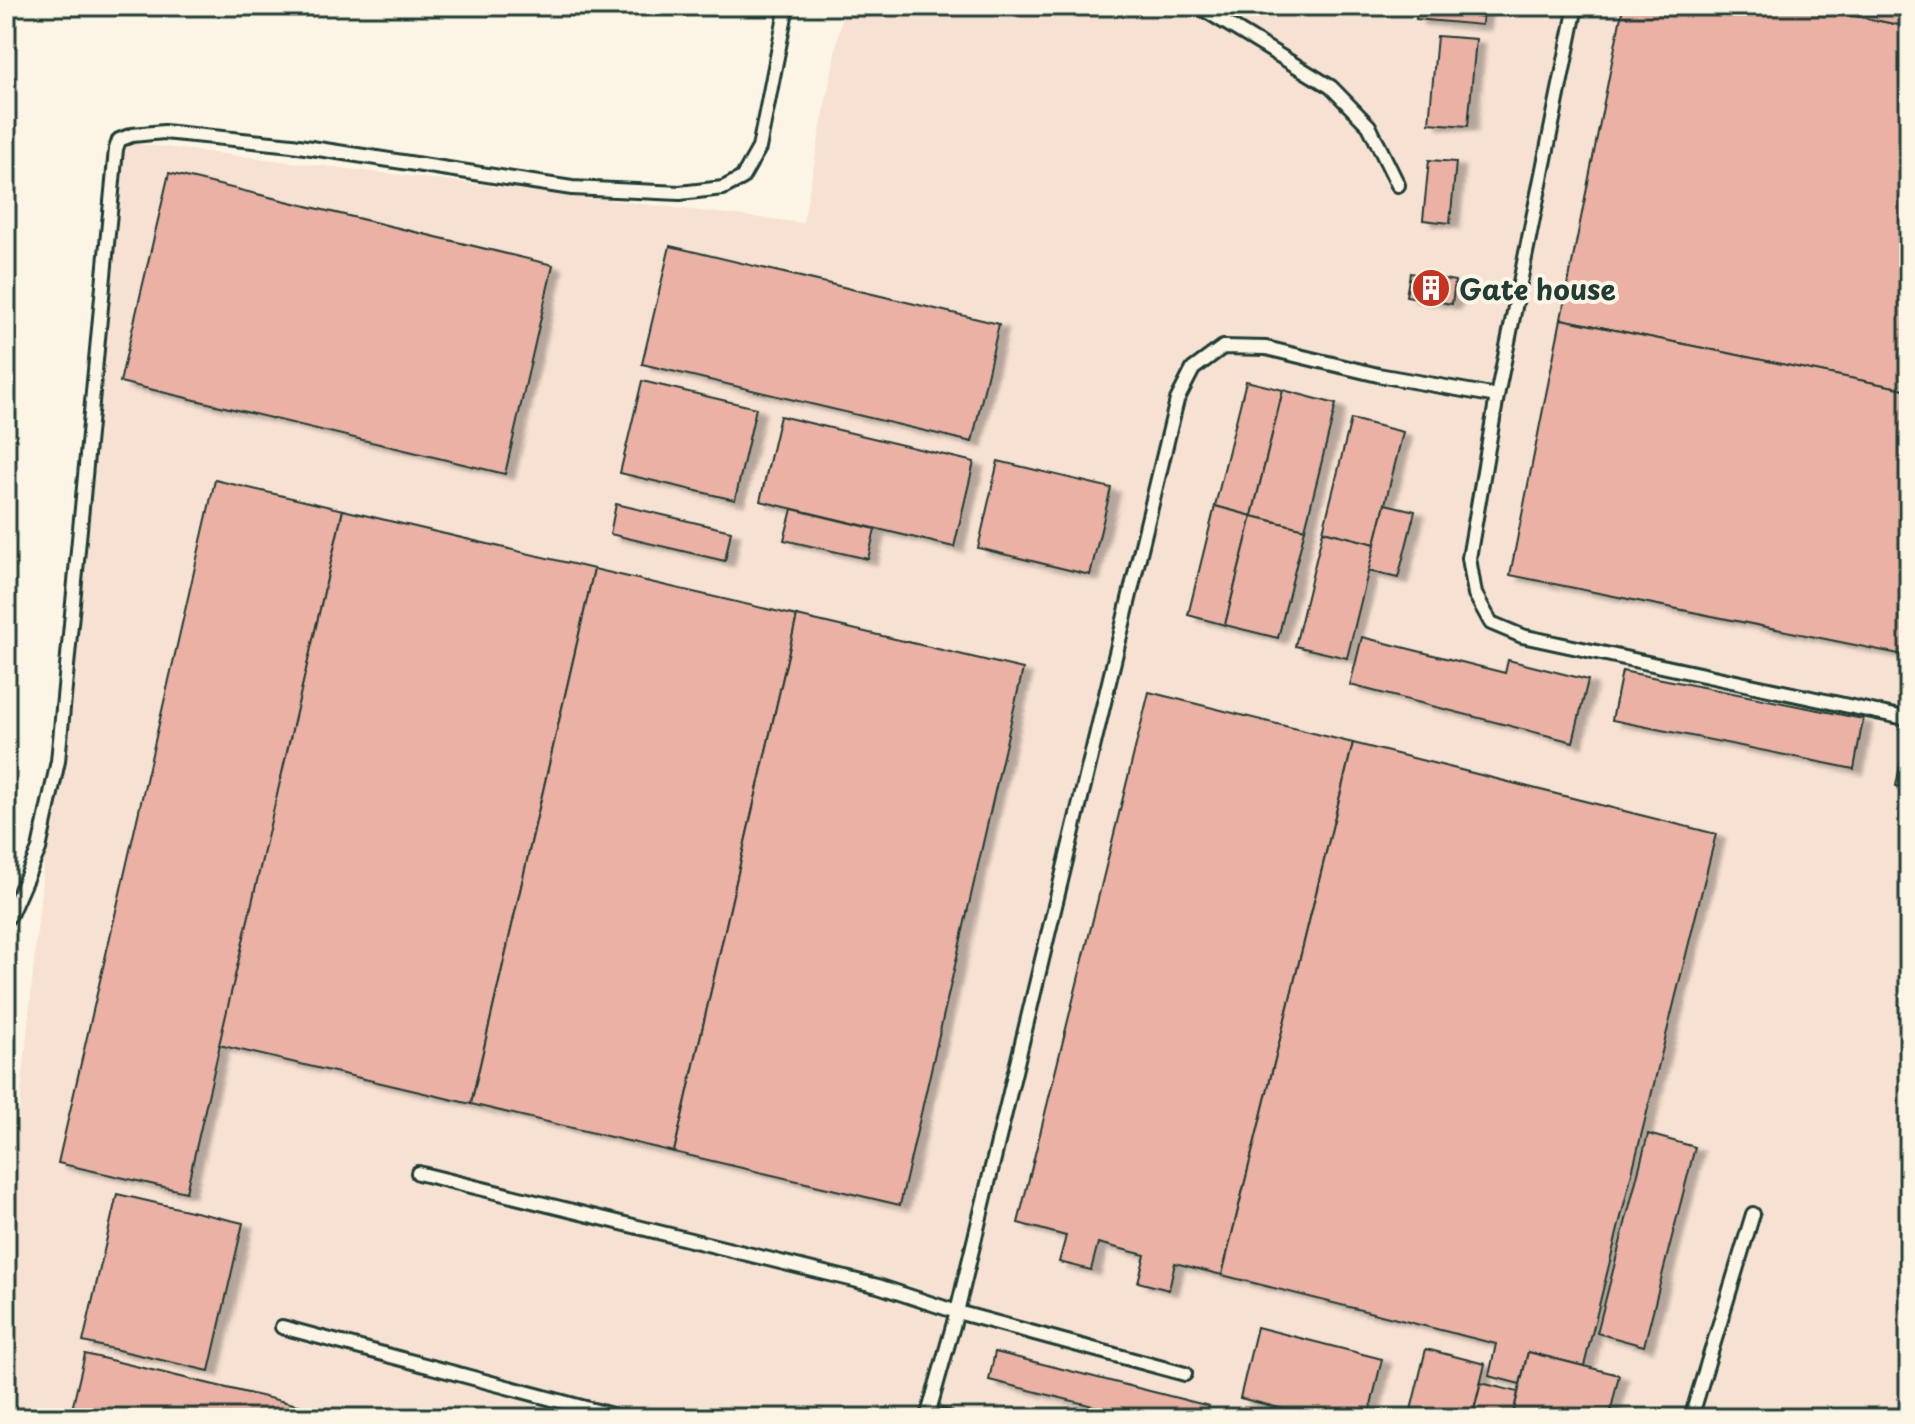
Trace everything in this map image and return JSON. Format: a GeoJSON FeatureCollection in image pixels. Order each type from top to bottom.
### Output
{"type":"FeatureCollection","features":[{"type":"Feature","properties":{"kind":"lane"},"geometry":{"type":"LineString","coordinates":[[6,919],[39,849],[58,761],[119,140],[132,135],[164,132],[292,145],[572,188],[680,193],[723,188],[742,178],[759,148],[787,6]]}},
{"type":"Feature","properties":{"kind":"lane"},"geometry":{"type":"LineString","coordinates":[[1198,6],[1331,87],[1369,126],[1398,185]]}},
{"type":"Feature","properties":{"kind":"lane"},"geometry":{"type":"LineString","coordinates":[[1576,6],[1497,396],[1469,558],[1475,594],[1491,623],[1522,636],[1909,719]]}},
{"type":"Feature","properties":{"kind":"lane"},"geometry":{"type":"LineString","coordinates":[[948,1418],[927,1415],[957,1312],[1177,400],[1193,369],[1223,347],[1266,348],[1378,375],[1497,396]]}},
{"type":"Feature","properties":{"kind":"lane"},"geometry":{"type":"LineString","coordinates":[[418,1173],[878,1286],[957,1312],[1185,1374]]}},
{"type":"Feature","properties":{"kind":"lane"},"geometry":{"type":"LineString","coordinates":[[1691,1418],[1753,1214]]}},
{"type":"Feature","properties":{"kind":"lane"},"geometry":{"type":"LineString","coordinates":[[282,1327],[623,1418]]}},
{"type":"Feature","properties":{"kind":"shaded area"},"geometry":{"type":"Polygon","coordinates":[[[844,6],[1909,6],[1909,1418],[6,1418],[6,1249],[114,141],[803,223],[844,6]]]}},
{"type":"Feature","properties":{"kind":"building"},"geometry":{"type":"Polygon","coordinates":[[[1417,6],[1483,6],[1482,25],[1416,19],[1417,6]]]}},
{"type":"Feature","properties":{"kind":"building"},"geometry":{"type":"Polygon","coordinates":[[[1623,6],[1807,6],[1909,27],[1909,390],[1561,319],[1623,6]]]}},
{"type":"Feature","properties":{"kind":"building"},"geometry":{"type":"Polygon","coordinates":[[[1807,6],[1909,6],[1909,27],[1807,6]]]}},
{"type":"Feature","properties":{"kind":"building"},"geometry":{"type":"Polygon","coordinates":[[[1437,36],[1476,39],[1468,126],[1429,123],[1437,36]]]}},
{"type":"Feature","properties":{"kind":"building"},"geometry":{"type":"Polygon","coordinates":[[[1429,160],[1456,162],[1450,223],[1423,220],[1429,160]]]}},
{"type":"Feature","properties":{"kind":"building"},"geometry":{"type":"Polygon","coordinates":[[[169,173],[553,265],[505,474],[120,382],[169,173]]]}},
{"type":"Feature","properties":{"kind":"building"},"geometry":{"type":"Polygon","coordinates":[[[670,246],[999,324],[972,442],[642,364],[670,246]]]}},
{"type":"Feature","properties":{"kind":"building","name":"Gate house"},"geometry":{"type":"Polygon","coordinates":[[[1410,273],[1455,281],[1452,304],[1406,296],[1410,273]]]}},
{"type":"Feature","properties":{"kind":"building"},"geometry":{"type":"Polygon","coordinates":[[[1561,319],[1909,390],[1909,656],[1510,575],[1561,319]]]}},
{"type":"Feature","properties":{"kind":"building"},"geometry":{"type":"Polygon","coordinates":[[[642,381],[756,408],[735,500],[620,473],[642,381]]]}},
{"type":"Feature","properties":{"kind":"building"},"geometry":{"type":"Polygon","coordinates":[[[1246,381],[1283,390],[1252,516],[1215,506],[1246,381]]]}},
{"type":"Feature","properties":{"kind":"building"},"geometry":{"type":"Polygon","coordinates":[[[1283,390],[1336,404],[1305,529],[1252,516],[1283,390]]]}},
{"type":"Feature","properties":{"kind":"building"},"geometry":{"type":"Polygon","coordinates":[[[780,416],[974,462],[954,547],[760,501],[780,416]]]}},
{"type":"Feature","properties":{"kind":"building"},"geometry":{"type":"Polygon","coordinates":[[[1351,419],[1403,432],[1375,544],[1323,531],[1351,419]]]}},
{"type":"Feature","properties":{"kind":"building"},"geometry":{"type":"Polygon","coordinates":[[[998,461],[1111,488],[1090,575],[978,548],[998,461]]]}},
{"type":"Feature","properties":{"kind":"building"},"geometry":{"type":"Polygon","coordinates":[[[215,480],[343,510],[186,1192],[58,1163],[215,480]]]}},
{"type":"Feature","properties":{"kind":"building"},"geometry":{"type":"Polygon","coordinates":[[[616,504],[731,531],[725,561],[610,534],[616,504]]]}},
{"type":"Feature","properties":{"kind":"building"},"geometry":{"type":"Polygon","coordinates":[[[1385,504],[1415,511],[1398,578],[1368,571],[1385,504]]]}},
{"type":"Feature","properties":{"kind":"building"},"geometry":{"type":"Polygon","coordinates":[[[1215,506],[1252,516],[1225,625],[1188,615],[1215,506]]]}},
{"type":"Feature","properties":{"kind":"building"},"geometry":{"type":"Polygon","coordinates":[[[792,509],[875,529],[868,559],[784,540],[792,509]]]}},
{"type":"Feature","properties":{"kind":"building"},"geometry":{"type":"Polygon","coordinates":[[[343,510],[594,569],[471,1104],[219,1045],[343,510]]]}},
{"type":"Feature","properties":{"kind":"building"},"geometry":{"type":"Polygon","coordinates":[[[1252,516],[1305,529],[1278,638],[1225,625],[1252,516]]]}},
{"type":"Feature","properties":{"kind":"building"},"geometry":{"type":"Polygon","coordinates":[[[1323,531],[1375,544],[1347,658],[1295,646],[1323,531]]]}},
{"type":"Feature","properties":{"kind":"building"},"geometry":{"type":"Polygon","coordinates":[[[594,569],[797,616],[674,1152],[471,1104],[594,569]]]}},
{"type":"Feature","properties":{"kind":"building"},"geometry":{"type":"Polygon","coordinates":[[[797,616],[1023,669],[900,1205],[674,1152],[797,616]]]}},
{"type":"Feature","properties":{"kind":"building"},"geometry":{"type":"Polygon","coordinates":[[[1362,637],[1505,673],[1508,660],[1588,680],[1573,742],[1350,685],[1362,637]]]}},
{"type":"Feature","properties":{"kind":"building"},"geometry":{"type":"Polygon","coordinates":[[[1622,671],[1863,719],[1854,769],[1612,720],[1622,671]]]}},
{"type":"Feature","properties":{"kind":"building"},"geometry":{"type":"Polygon","coordinates":[[[1149,692],[1353,743],[1222,1275],[1175,1263],[1169,1290],[1138,1282],[1145,1255],[1098,1243],[1091,1270],[1059,1262],[1066,1236],[1018,1223],[1149,692]]]}},
{"type":"Feature","properties":{"kind":"building"},"geometry":{"type":"Polygon","coordinates":[[[1353,743],[1716,834],[1584,1366],[1528,1352],[1520,1384],[1489,1376],[1496,1344],[1222,1275],[1353,743]]]}},
{"type":"Feature","properties":{"kind":"building"},"geometry":{"type":"Polygon","coordinates":[[[1904,745],[1909,746],[1909,789],[1896,786],[1904,745]]]}},
{"type":"Feature","properties":{"kind":"building"},"geometry":{"type":"Polygon","coordinates":[[[1648,1134],[1695,1147],[1644,1346],[1597,1333],[1648,1134]]]}},
{"type":"Feature","properties":{"kind":"building"},"geometry":{"type":"Polygon","coordinates":[[[117,1194],[243,1223],[209,1371],[83,1342],[117,1194]]]}},
{"type":"Feature","properties":{"kind":"building"},"geometry":{"type":"Polygon","coordinates":[[[1257,1327],[1382,1359],[1368,1418],[1319,1418],[1240,1398],[1257,1327]]]}},
{"type":"Feature","properties":{"kind":"building"},"geometry":{"type":"Polygon","coordinates":[[[1426,1349],[1485,1364],[1472,1418],[1409,1418],[1426,1349]]]}},
{"type":"Feature","properties":{"kind":"building"},"geometry":{"type":"Polygon","coordinates":[[[995,1352],[1209,1406],[1206,1418],[1141,1418],[989,1380],[995,1352]]]}},
{"type":"Feature","properties":{"kind":"building"},"geometry":{"type":"Polygon","coordinates":[[[1528,1352],[1619,1375],[1609,1418],[1512,1418],[1528,1352]]]}},
{"type":"Feature","properties":{"kind":"building"},"geometry":{"type":"Polygon","coordinates":[[[85,1354],[352,1418],[70,1418],[85,1354]]]}},
{"type":"Feature","properties":{"kind":"building"},"geometry":{"type":"Polygon","coordinates":[[[1481,1383],[1518,1392],[1512,1418],[1472,1418],[1481,1383]]]}},
{"type":"Feature","properties":{"kind":"place","name":"Gate house"},"geometry":{"type":"Point","coordinates":[1431,288]}}]}
